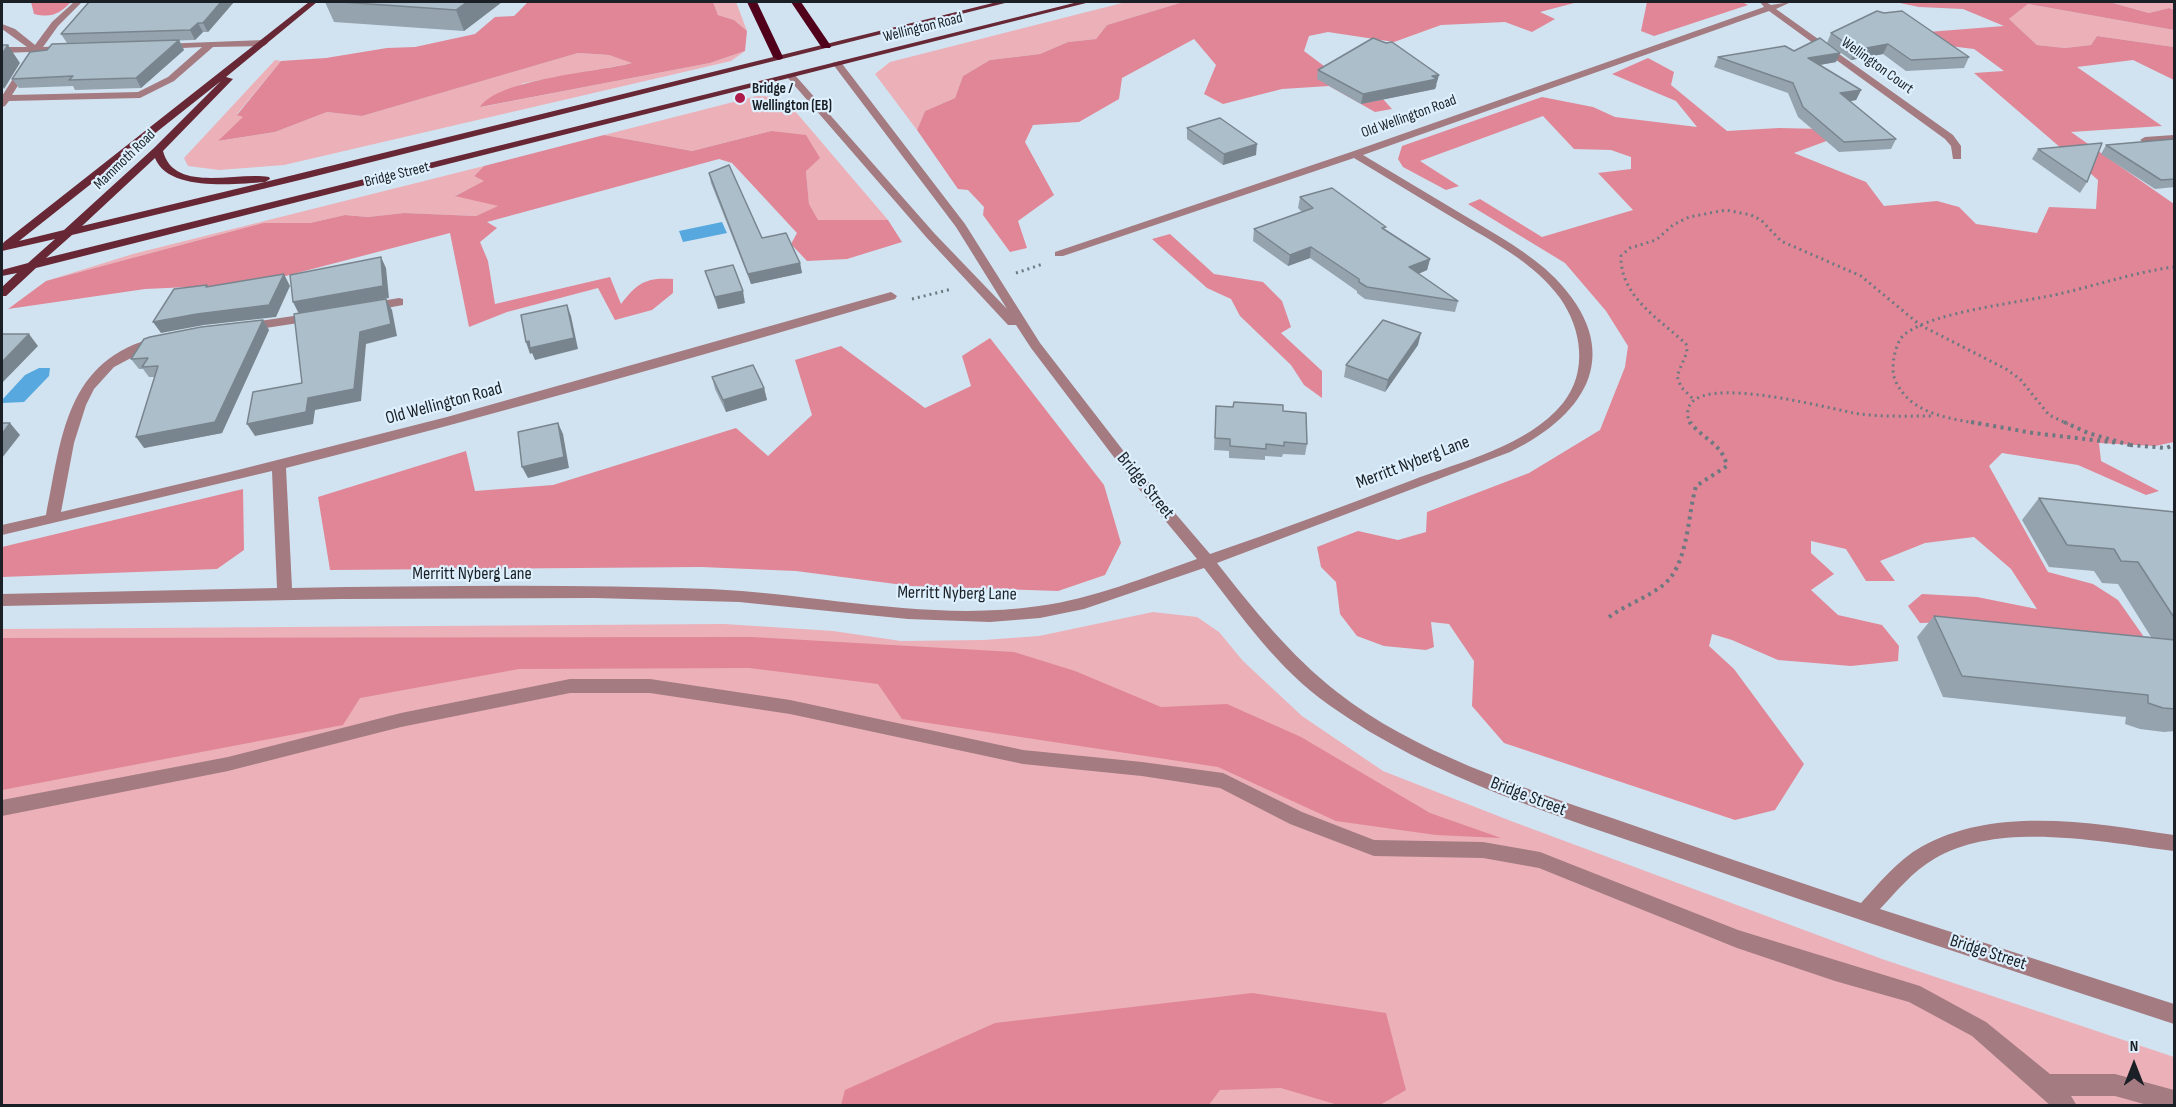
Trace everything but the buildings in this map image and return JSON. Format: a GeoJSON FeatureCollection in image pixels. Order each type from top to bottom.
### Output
{"type":"FeatureCollection","features":[{"type":"Feature","properties":{"kind":"highway"},"geometry":{"type":"LineString","coordinates":[[752,2],[778,57]]}},
{"type":"Feature","properties":{"kind":"highway"},"geometry":{"type":"LineString","coordinates":[[796,2],[826,46]]}},
{"type":"Feature","properties":{"kind":"main road","name":"Mammoth Road"},"geometry":{"type":"LineString","coordinates":[[2,249],[313,2]]}},
{"type":"Feature","properties":{"kind":"main road","name":"Wellington Road"},"geometry":{"type":"LineString","coordinates":[[826,46],[1005,2]]}},
{"type":"Feature","properties":{"kind":"main road","name":"Wellington Road"},"geometry":{"type":"LineString","coordinates":[[837,63],[1086,2]]}},
{"type":"Feature","properties":{"kind":"main road","name":"Mammoth Road"},"geometry":{"type":"LineString","coordinates":[[2,293],[158,150],[264,43]]}},
{"type":"Feature","properties":{"kind":"main road","name":"Bridge Street"},"geometry":{"type":"LineString","coordinates":[[2,249],[826,46],[837,63],[2,273]]}},
{"type":"Feature","properties":{"kind":"main road","name":"Bridge Street"},"geometry":{"type":"LineString","coordinates":[[778,57],[791,76]]}},
{"type":"Feature","properties":{"kind":"main road"},"geometry":{"type":"LineString","coordinates":[[158,150],[161,163],[169,171],[185,176],[222,180],[303,176]]}},
{"type":"Feature","properties":{"kind":"main road"},"geometry":{"type":"LineString","coordinates":[[2,249],[32,266]]}},
{"type":"Feature","properties":{"kind":"street"},"geometry":{"type":"LineString","coordinates":[[4,99],[55,24],[78,2]]}},
{"type":"Feature","properties":{"kind":"street"},"geometry":{"type":"LineString","coordinates":[[1759,2],[1769,6]]}},
{"type":"Feature","properties":{"kind":"street","name":"Old Wellington Road"},"geometry":{"type":"LineString","coordinates":[[1059,254],[1355,154],[1769,6],[1787,2]]}},
{"type":"Feature","properties":{"kind":"street","name":"Wellington Court"},"geometry":{"type":"LineString","coordinates":[[1769,6],[1949,137],[1956,146],[1957,157]]}},
{"type":"Feature","properties":{"kind":"street"},"geometry":{"type":"LineString","coordinates":[[2,26],[36,50]]}},
{"type":"Feature","properties":{"kind":"street"},"geometry":{"type":"LineString","coordinates":[[152,47],[264,43]]}},
{"type":"Feature","properties":{"kind":"street"},"geometry":{"type":"LineString","coordinates":[[4,99],[140,95],[171,79],[210,45]]}},
{"type":"Feature","properties":{"kind":"street"},"geometry":{"type":"LineString","coordinates":[[2,50],[83,49]]}},
{"type":"Feature","properties":{"kind":"street","name":"Bridge Street"},"geometry":{"type":"LineString","coordinates":[[837,63],[961,226],[1035,345],[1134,474],[1207,561],[1268,639],[1296,668],[1333,699],[1374,726],[1417,749],[1469,774],[1538,801],[1864,913],[2175,1014]]}},
{"type":"Feature","properties":{"kind":"street","name":"Bridge Street"},"geometry":{"type":"LineString","coordinates":[[791,76],[931,236],[1035,345]]}},
{"type":"Feature","properties":{"kind":"street"},"geometry":{"type":"LineString","coordinates":[[2145,140],[2175,138]]}},
{"type":"Feature","properties":{"kind":"street","name":"Merritt Nyberg Lane"},"geometry":{"type":"LineString","coordinates":[[2,600],[285,594],[640,593],[728,596],[798,601],[881,612],[983,617],[1047,612],[1089,602],[1389,495],[1528,437],[1550,424],[1567,408],[1579,390],[1586,372],[1587,353],[1577,316],[1552,282],[1516,252],[1355,154]]}},
{"type":"Feature","properties":{"kind":"street","name":"Old Wellington Road"},"geometry":{"type":"LineString","coordinates":[[2,530],[438,425],[627,374],[891,296]]}},
{"type":"Feature","properties":{"kind":"street"},"geometry":{"type":"LineString","coordinates":[[353,311],[399,302]]}},
{"type":"Feature","properties":{"kind":"street"},"geometry":{"type":"LineString","coordinates":[[230,329],[330,315]]}},
{"type":"Feature","properties":{"kind":"street"},"geometry":{"type":"LineString","coordinates":[[52,519],[74,418],[97,375],[133,350],[166,339]]}},
{"type":"Feature","properties":{"kind":"street"},"geometry":{"type":"LineString","coordinates":[[279,464],[285,594]]}},
{"type":"Feature","properties":{"kind":"street"},"geometry":{"type":"LineString","coordinates":[[2,808],[228,764],[401,720],[570,686],[650,686],[790,707],[1023,757],[1142,769],[1224,781],[1296,818],[1374,848],[1483,850],[1540,860],[1737,939],[1835,971],[1913,993],[1979,1029],[2046,1085],[2066,1106]]}},
{"type":"Feature","properties":{"kind":"street"},"geometry":{"type":"LineString","coordinates":[[1864,913],[1898,876],[1928,852],[1959,839],[1998,831],[2042,830],[2175,843]]}},
{"type":"Feature","properties":{"kind":"street"},"geometry":{"type":"LineString","coordinates":[[2046,1085],[2115,1085],[2175,1101]]}},
{"type":"Feature","properties":{"kind":"path"},"geometry":{"type":"LineString","coordinates":[[1692,398],[1677,383],[1676,375],[1678,366],[1687,352],[1686,344],[1631,292],[1619,264],[1621,256],[1630,249],[1656,240],[1673,225],[1689,217],[1726,210],[1751,215],[1761,220],[1780,241],[1861,276],[1920,325],[2006,369],[2020,380],[2049,415],[2088,433],[2130,445]]}},
{"type":"Feature","properties":{"kind":"path"},"geometry":{"type":"LineString","coordinates":[[1016,273],[1047,263],[1059,254]]}},
{"type":"Feature","properties":{"kind":"path"},"geometry":{"type":"LineString","coordinates":[[1937,416],[1920,408],[1898,387],[1893,376],[1896,348],[1903,335],[1920,325],[2063,293],[2142,271],[2175,267]]}},
{"type":"Feature","properties":{"kind":"path"},"geometry":{"type":"LineString","coordinates":[[891,296],[913,300],[953,289]]}},
{"type":"Feature","properties":{"kind":"path"},"geometry":{"type":"LineString","coordinates":[[1610,617],[1624,605],[1664,586],[1674,573],[1680,556],[1696,486],[1727,466],[1727,456],[1723,449],[1695,430],[1688,419],[1688,406],[1692,398],[1702,393],[1739,393],[1788,399],[1859,413],[1937,416],[2033,433],[2130,445],[2166,448],[2175,445]]}},
{"type":"Feature","properties":{"kind":"shaded area"},"geometry":{"type":"Polygon","coordinates":[[[31,2],[71,2],[63,10],[46,16],[34,14],[31,2]]]}},
{"type":"Feature","properties":{"kind":"shaded area"},"geometry":{"type":"Polygon","coordinates":[[[528,2],[713,2],[718,15],[734,20],[747,31],[745,51],[710,63],[480,107],[490,97],[527,83],[632,63],[609,55],[578,53],[362,116],[327,112],[275,132],[218,141],[243,117],[237,115],[281,61],[326,58],[387,48],[415,47],[475,34],[495,17],[514,16],[528,2]]]}},
{"type":"Feature","properties":{"kind":"shaded area"},"geometry":{"type":"Polygon","coordinates":[[[713,2],[736,2],[747,31],[734,20],[718,15],[713,2]]]}},
{"type":"Feature","properties":{"kind":"shaded area"},"geometry":{"type":"Polygon","coordinates":[[[1126,2],[1183,2],[1107,25],[1096,39],[1068,42],[1040,54],[990,60],[963,76],[955,98],[925,111],[917,130],[875,74],[890,62],[1126,2]]]}},
{"type":"Feature","properties":{"kind":"shaded area"},"geometry":{"type":"Polygon","coordinates":[[[1183,2],[1578,2],[1540,12],[1555,19],[1532,32],[1505,22],[1441,25],[1394,42],[1328,32],[1309,36],[1304,51],[1332,72],[1365,79],[1392,109],[1375,112],[1329,86],[1282,89],[1223,104],[1204,94],[1216,65],[1194,39],[1122,78],[1119,99],[1079,122],[1033,125],[1025,142],[1054,195],[1018,221],[1027,248],[1010,252],[983,215],[984,207],[968,190],[958,189],[917,130],[925,111],[955,98],[963,76],[990,60],[1040,54],[1068,42],[1096,39],[1107,25],[1183,2]]]}},
{"type":"Feature","properties":{"kind":"shaded area"},"geometry":{"type":"Polygon","coordinates":[[[1647,2],[1742,2],[1748,5],[1654,36],[1641,31],[1647,2]]]}},
{"type":"Feature","properties":{"kind":"shaded area"},"geometry":{"type":"Polygon","coordinates":[[[1895,2],[2109,2],[2149,13],[2169,8],[2174,10],[2174,30],[2028,4],[2009,19],[2037,45],[2065,48],[2091,45],[2097,36],[2174,47],[2174,80],[2133,60],[2077,67],[2162,126],[2071,132],[2174,204],[2174,442],[2155,446],[2099,443],[2101,461],[2159,491],[2146,495],[2078,465],[2002,453],[1989,466],[2048,572],[2093,584],[2118,600],[2158,657],[2029,644],[1992,621],[1920,623],[1908,606],[1922,594],[1977,597],[2037,609],[2011,569],[1974,537],[1925,543],[1880,561],[1895,581],[1866,581],[1846,549],[1811,541],[1811,553],[1834,574],[1811,590],[1838,615],[1882,625],[1899,646],[1898,661],[1851,666],[1778,660],[1712,634],[1709,646],[1734,669],[1804,764],[1775,810],[1735,820],[1504,743],[1472,706],[1474,661],[1449,624],[1431,622],[1434,647],[1426,650],[1384,646],[1357,636],[1340,614],[1336,582],[1321,567],[1317,547],[1358,531],[1398,540],[1426,532],[1427,512],[1529,473],[1600,430],[1625,367],[1628,346],[1606,311],[1565,263],[1468,204],[1480,199],[1542,237],[1633,210],[1598,173],[1631,169],[1631,157],[1611,150],[1574,149],[1543,116],[1420,161],[1459,186],[1446,190],[1403,167],[1398,159],[1402,146],[1542,97],[1593,107],[1615,117],[1697,127],[1676,101],[1612,74],[1648,58],[1674,72],[1671,85],[1727,131],[1779,128],[1822,129],[1832,139],[1794,153],[1866,182],[1884,206],[1937,201],[1959,207],[1976,224],[2037,233],[2049,207],[2096,209],[2098,180],[1974,73],[2004,71],[1974,49],[1925,43],[1915,33],[2004,26],[1963,9],[1919,7],[1895,2]]]}},
{"type":"Feature","properties":{"kind":"shaded area"},"geometry":{"type":"Polygon","coordinates":[[[2109,2],[2174,2],[2174,10],[2169,8],[2149,13],[2109,2]]]}},
{"type":"Feature","properties":{"kind":"shaded area"},"geometry":{"type":"Polygon","coordinates":[[[2028,4],[2174,30],[2174,47],[2097,36],[2091,45],[2065,48],[2037,45],[2009,19],[2028,4]]]}},
{"type":"Feature","properties":{"kind":"shaded area"},"geometry":{"type":"Polygon","coordinates":[[[745,51],[731,61],[284,165],[219,170],[188,166],[184,158],[275,60],[281,61],[237,114],[244,117],[219,141],[275,132],[327,112],[362,116],[578,53],[609,55],[633,63],[524,83],[481,107],[710,63],[745,51]]]}},
{"type":"Feature","properties":{"kind":"shaded area"},"geometry":{"type":"Polygon","coordinates":[[[757,96],[775,97],[789,104],[888,220],[818,221],[809,205],[806,171],[771,131],[692,151],[604,135],[757,96]]]}},
{"type":"Feature","properties":{"kind":"shaded area"},"geometry":{"type":"Polygon","coordinates":[[[771,131],[806,135],[820,158],[806,171],[809,204],[818,220],[888,220],[902,242],[847,259],[807,261],[791,244],[797,233],[732,163],[719,159],[487,222],[497,228],[480,242],[488,261],[495,304],[610,277],[621,304],[637,286],[649,280],[673,279],[673,293],[652,310],[615,320],[598,288],[507,312],[469,327],[450,233],[255,284],[145,289],[8,309],[46,281],[263,223],[310,223],[345,215],[368,217],[404,213],[476,216],[498,206],[455,196],[484,181],[474,176],[484,166],[604,135],[692,151],[771,131]]]}},
{"type":"Feature","properties":{"kind":"shaded area"},"geometry":{"type":"Polygon","coordinates":[[[484,166],[474,176],[485,181],[456,195],[499,206],[476,216],[404,213],[368,217],[345,215],[310,223],[263,223],[46,281],[133,254],[484,166]]]}},
{"type":"Feature","properties":{"kind":"shaded area"},"geometry":{"type":"Polygon","coordinates":[[[1170,234],[1214,274],[1263,282],[1282,301],[1291,327],[1281,333],[1322,371],[1322,398],[1304,385],[1291,365],[1240,316],[1231,299],[1207,288],[1152,239],[1170,234]]]}},
{"type":"Feature","properties":{"kind":"shaded area"},"geometry":{"type":"Polygon","coordinates":[[[990,338],[1104,485],[1121,543],[1105,575],[1058,591],[911,586],[796,571],[701,567],[330,570],[318,497],[466,451],[475,491],[553,485],[736,428],[768,456],[812,415],[795,360],[841,346],[925,408],[971,386],[962,356],[990,338]]]}},
{"type":"Feature","properties":{"kind":"shaded area"},"geometry":{"type":"Polygon","coordinates":[[[243,489],[244,550],[217,569],[2,577],[2,547],[243,489]]]}},
{"type":"Feature","properties":{"kind":"shaded area"},"geometry":{"type":"Polygon","coordinates":[[[1153,612],[1197,617],[1219,632],[1243,661],[1302,716],[1383,771],[1882,959],[2174,1057],[2174,1105],[2,1105],[2,629],[724,624],[833,631],[901,641],[984,640],[1039,636],[1153,612]]]}},
{"type":"Feature","properties":{"kind":"shaded area"},"geometry":{"type":"Polygon","coordinates":[[[752,637],[1014,652],[1075,671],[1161,707],[1227,704],[1301,737],[1430,813],[1501,838],[1436,835],[1336,821],[1218,767],[902,719],[878,684],[749,668],[519,669],[360,698],[343,725],[2,790],[2,638],[752,637]]]}},
{"type":"Feature","properties":{"kind":"shaded area"},"geometry":{"type":"Polygon","coordinates":[[[1252,993],[1386,1013],[1406,1090],[1378,1106],[1338,1105],[1281,1088],[1220,1090],[1208,1106],[841,1105],[845,1090],[995,1023],[1252,993]]]}},
{"type":"Feature","properties":{"kind":"water"},"geometry":{"type":"Polygon","coordinates":[[[722,222],[727,233],[683,242],[679,231],[722,222]]]}},
{"type":"Feature","properties":{"kind":"water"},"geometry":{"type":"Polygon","coordinates":[[[39,368],[50,368],[49,376],[24,402],[2,403],[2,400],[25,375],[39,368]]]}},
{"type":"Feature","properties":{"kind":"place","name":"Bridge / Wellington (EB)"},"geometry":{"type":"Point","coordinates":[740,98]}}]}
